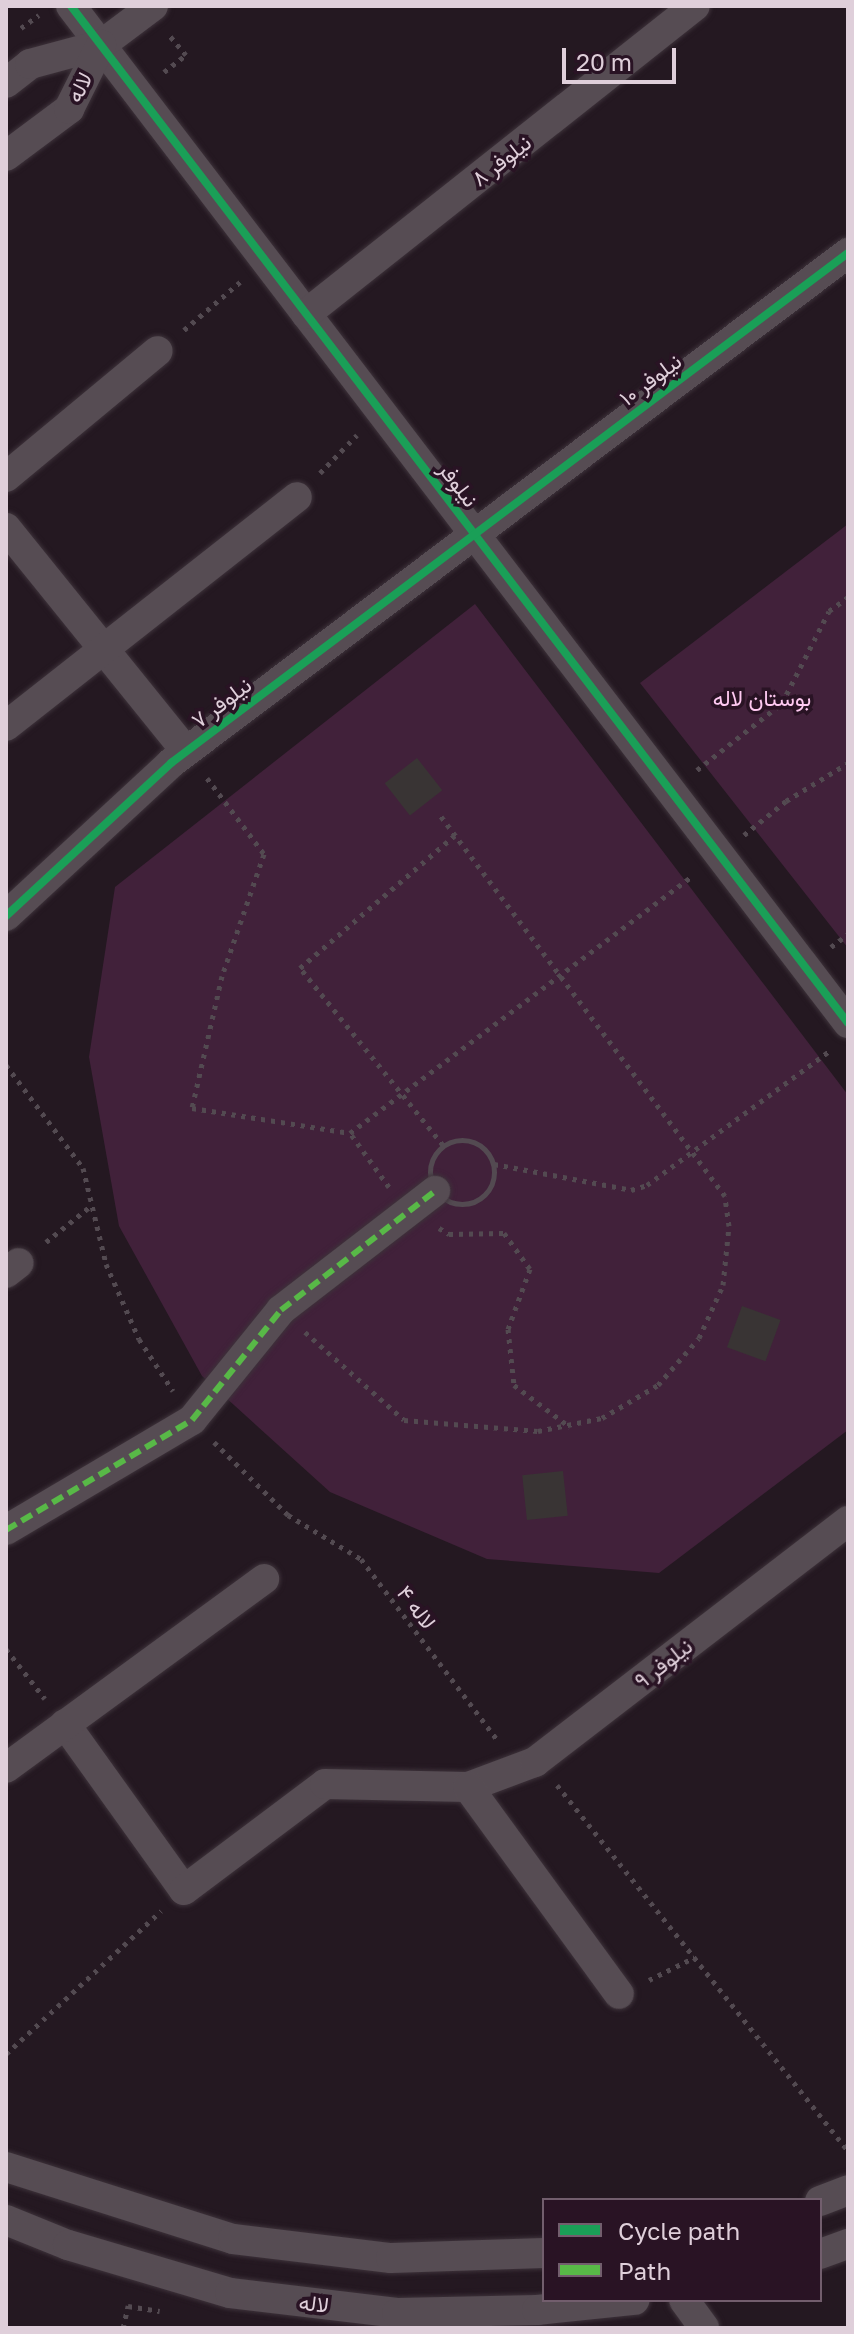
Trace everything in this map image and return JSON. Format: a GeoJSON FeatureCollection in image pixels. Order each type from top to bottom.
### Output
{"type":"FeatureCollection","features":[{"type":"Feature","properties":{"kind":"street","name":"نیلوفر"},"geometry":{"type":"LineString","coordinates":[[71,6],[720,855],[842,1035]]}},
{"type":"Feature","properties":{"kind":"street","name":"نیلوفر ۸"},"geometry":{"type":"LineString","coordinates":[[306,314],[695,6]]}},
{"type":"Feature","properties":{"kind":"street"},"geometry":{"type":"LineString","coordinates":[[101,45],[150,8]]}},
{"type":"Feature","properties":{"kind":"street","name":"لاله"},"geometry":{"type":"LineString","coordinates":[[6,83],[30,64],[101,45]]}},
{"type":"Feature","properties":{"kind":"street","name":"لاله"},"geometry":{"type":"LineString","coordinates":[[6,156],[69,109],[101,45]]}},
{"type":"Feature","properties":{"kind":"street","name":"نیلوفر ۱۰"},"geometry":{"type":"LineString","coordinates":[[474,533],[848,253]]}},
{"type":"Feature","properties":{"kind":"street"},"geometry":{"type":"LineString","coordinates":[[6,477],[158,351]]}},
{"type":"Feature","properties":{"kind":"street"},"geometry":{"type":"LineString","coordinates":[[6,726],[297,497]]}},
{"type":"Feature","properties":{"kind":"street"},"geometry":{"type":"LineString","coordinates":[[6,528],[186,751]]}},
{"type":"Feature","properties":{"kind":"street","name":"نیلوفر ۷"},"geometry":{"type":"LineString","coordinates":[[6,916],[186,751],[474,533]]}},
{"type":"Feature","properties":{"kind":"street"},"geometry":{"type":"LineString","coordinates":[[6,1530],[192,1420],[281,1310],[435,1191]]}},
{"type":"Feature","properties":{"kind":"street","name":"نیلوفر ۹"},"geometry":{"type":"LineString","coordinates":[[468,1787],[535,1762],[848,1521]]}},
{"type":"Feature","properties":{"kind":"street"},"geometry":{"type":"LineString","coordinates":[[6,1768],[264,1579]]}},
{"type":"Feature","properties":{"kind":"street"},"geometry":{"type":"LineString","coordinates":[[65,1724],[184,1890],[325,1784],[468,1787],[619,1994]]}},
{"type":"Feature","properties":{"kind":"street"},"geometry":{"type":"LineString","coordinates":[[6,2167],[233,2239],[391,2258],[542,2253]]}},
{"type":"Feature","properties":{"kind":"street"},"geometry":{"type":"LineString","coordinates":[[822,2200],[848,2190]]}},
{"type":"Feature","properties":{"kind":"street","name":"لاله"},"geometry":{"type":"LineString","coordinates":[[6,2220],[68,2245],[230,2293],[397,2313],[537,2310],[615,2302]]}},
{"type":"Feature","properties":{"kind":"street"},"geometry":{"type":"LineString","coordinates":[[822,2253],[848,2244]]}},
{"type":"Feature","properties":{"kind":"street"},"geometry":{"type":"LineString","coordinates":[[685,2302],[704,2328]]}},
{"type":"Feature","properties":{"kind":"path"},"geometry":{"type":"LineString","coordinates":[[138,94],[186,55],[150,8]]}},
{"type":"Feature","properties":{"kind":"path"},"geometry":{"type":"LineString","coordinates":[[158,351],[265,261]]}},
{"type":"Feature","properties":{"kind":"path"},"geometry":{"type":"LineString","coordinates":[[297,497],[381,411]]}},
{"type":"Feature","properties":{"kind":"path"},"geometry":{"type":"LineString","coordinates":[[670,791],[782,703],[829,611],[848,597]]}},
{"type":"Feature","properties":{"kind":"path"},"geometry":{"type":"LineString","coordinates":[[186,751],[264,854],[222,976],[192,1108],[350,1133],[407,1212],[449,1234],[504,1233],[530,1269],[508,1329],[514,1385],[571,1427]]}},
{"type":"Feature","properties":{"kind":"path"},"geometry":{"type":"LineString","coordinates":[[350,1133],[720,855],[786,801],[848,763]]}},
{"type":"Feature","properties":{"kind":"path"},"geometry":{"type":"LineString","coordinates":[[281,1310],[404,1420],[538,1431],[571,1427],[631,1404],[658,1385],[681,1362],[713,1313],[723,1285],[729,1226],[725,1196],[439,814]]}},
{"type":"Feature","properties":{"kind":"path"},"geometry":{"type":"LineString","coordinates":[[443,1145],[300,968],[455,835]]}},
{"type":"Feature","properties":{"kind":"path"},"geometry":{"type":"LineString","coordinates":[[494,1164],[631,1190],[647,1185],[842,1035]]}},
{"type":"Feature","properties":{"kind":"path"},"geometry":{"type":"LineString","coordinates":[[13,1268],[92,1205]]}},
{"type":"Feature","properties":{"kind":"path"},"geometry":{"type":"LineString","coordinates":[[6,1649],[65,1724]]}},
{"type":"Feature","properties":{"kind":"path"},"geometry":{"type":"LineString","coordinates":[[6,2054],[184,1890]]}},
{"type":"Feature","properties":{"kind":"path"},"geometry":{"type":"LineString","coordinates":[[619,1994],[695,1957]]}},
{"type":"Feature","properties":{"kind":"green space","name":"بوستان لاله"},"geometry":{"type":"Polygon","coordinates":[[[848,524],[848,948],[640,683],[848,524]]]}},
{"type":"Feature","properties":{"kind":"green space"},"geometry":{"type":"Polygon","coordinates":[[[475,604],[848,1095],[848,1430],[659,1573],[487,1559],[330,1492],[202,1376],[119,1226],[89,1057],[115,887],[475,604]]]}},
{"type":"Feature","properties":{"kind":"building"},"geometry":{"type":"Polygon","coordinates":[[[417,758],[442,790],[410,816],[385,783],[417,758]]]}},
{"type":"Feature","properties":{"kind":"building"},"geometry":{"type":"Polygon","coordinates":[[[742,1306],[781,1320],[765,1361],[727,1347],[742,1306]]]}},
{"type":"Feature","properties":{"kind":"building"},"geometry":{"type":"Polygon","coordinates":[[[563,1471],[568,1516],[527,1520],[522,1475],[563,1471]]]}},
{"type":"Feature","properties":{"kind":"marked path"},"geometry":{"type":"LineString","coordinates":[[6,1530],[192,1420],[281,1310],[435,1191]]}},
{"type":"Feature","properties":{"kind":"cycle path"},"geometry":{"type":"LineString","coordinates":[[71,6],[848,1023]]}},
{"type":"Feature","properties":{"kind":"cycle path"},"geometry":{"type":"LineString","coordinates":[[6,916],[171,763],[848,253]]}}]}
